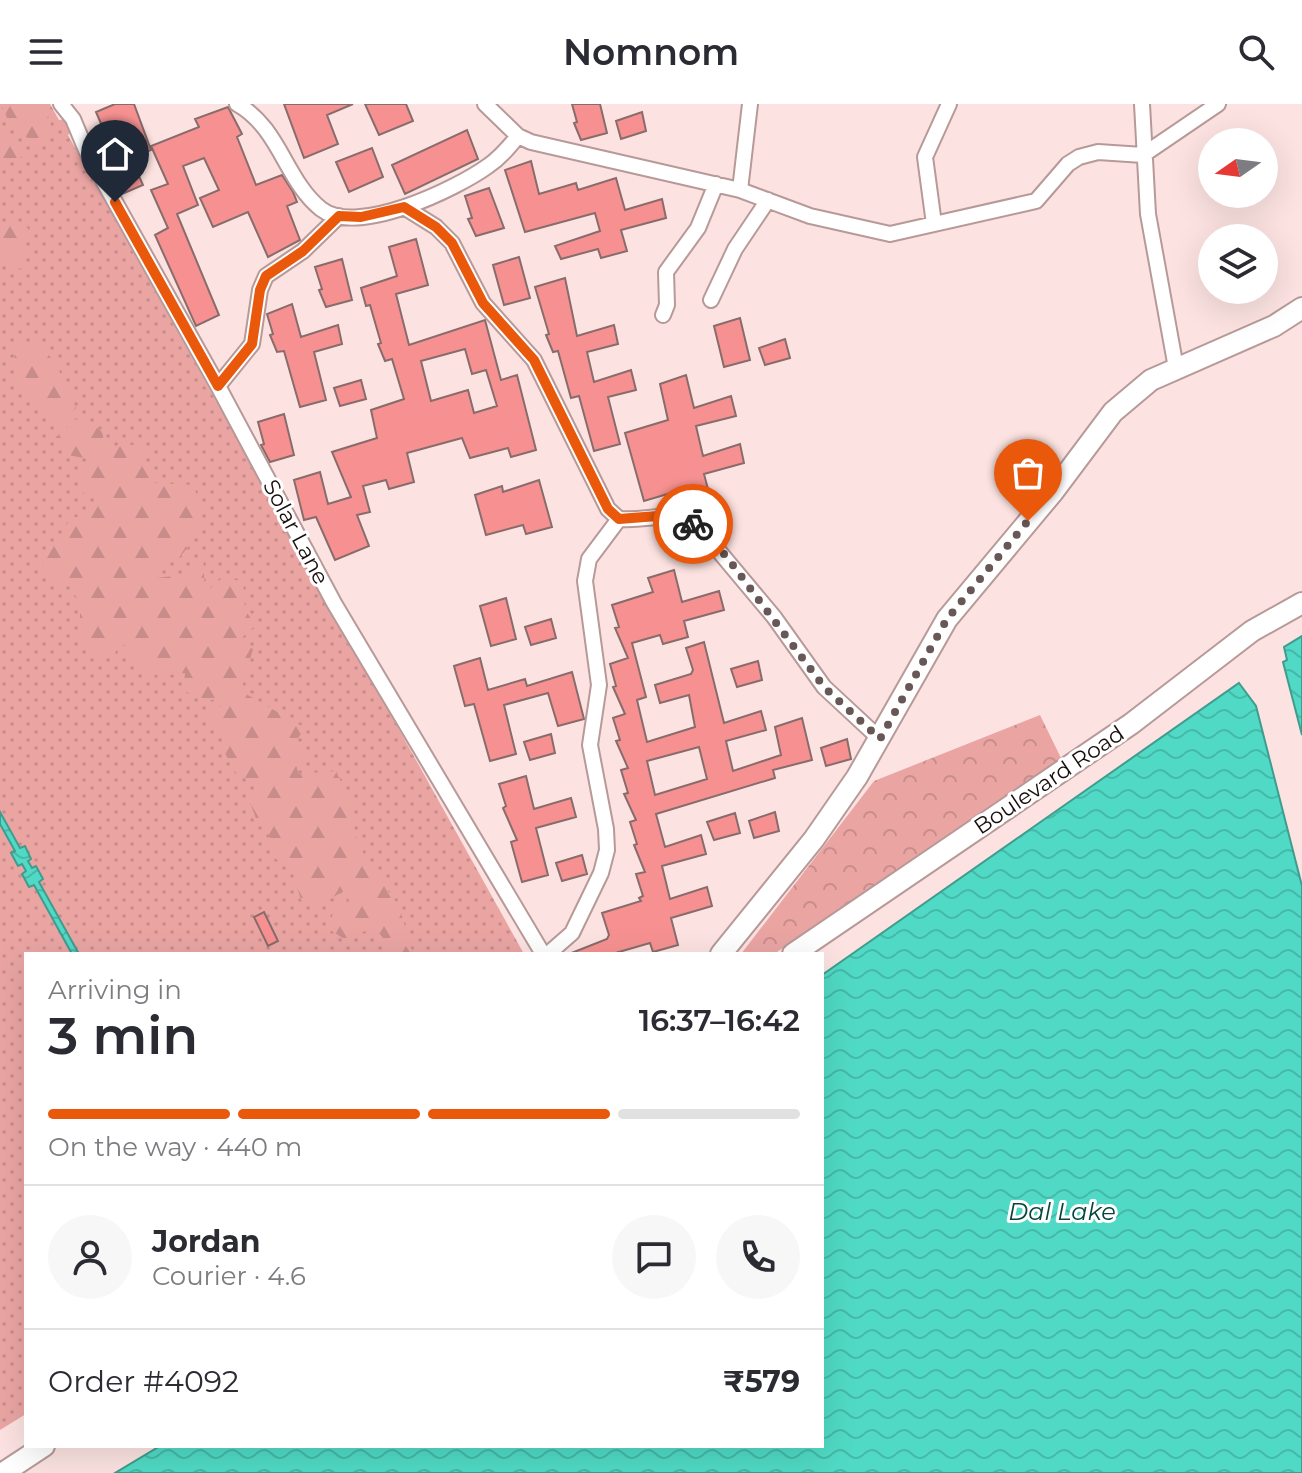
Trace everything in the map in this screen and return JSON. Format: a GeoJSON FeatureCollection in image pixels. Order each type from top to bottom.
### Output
{"type":"FeatureCollection","features":[{"type":"Feature","properties":{"kind":"street","name":"Solar Lane"},"geometry":{"type":"LineString","coordinates":[[61,104],[334,603],[545,952]]}},
{"type":"Feature","properties":{"kind":"street"},"geometry":{"type":"LineString","coordinates":[[237,104],[258,118],[272,134],[321,209],[339,216],[361,217],[404,207],[488,166],[518,136]]}},
{"type":"Feature","properties":{"kind":"street"},"geometry":{"type":"LineString","coordinates":[[485,104],[518,136],[531,142],[740,190],[810,216],[875,232],[903,233],[1036,201],[1068,164],[1088,153],[1143,155],[1218,104]]}},
{"type":"Feature","properties":{"kind":"street"},"geometry":{"type":"LineString","coordinates":[[740,190],[750,104]]}},
{"type":"Feature","properties":{"kind":"street"},"geometry":{"type":"LineString","coordinates":[[934,224],[925,157],[949,104]]}},
{"type":"Feature","properties":{"kind":"street"},"geometry":{"type":"LineString","coordinates":[[1142,104],[1150,229],[1176,368]]}},
{"type":"Feature","properties":{"kind":"street"},"geometry":{"type":"LineString","coordinates":[[663,315],[667,305],[666,272],[698,228],[716,184]]}},
{"type":"Feature","properties":{"kind":"street"},"geometry":{"type":"LineString","coordinates":[[711,300],[735,249],[768,200]]}},
{"type":"Feature","properties":{"kind":"street"},"geometry":{"type":"LineString","coordinates":[[404,207],[436,227],[452,243],[483,303],[534,360],[608,509],[619,519],[670,515],[690,521],[702,531],[736,568],[824,687],[880,739]]}},
{"type":"Feature","properties":{"kind":"street"},"geometry":{"type":"LineString","coordinates":[[218,386],[252,344],[260,290],[266,276],[303,251],[339,216]]}},
{"type":"Feature","properties":{"kind":"street"},"geometry":{"type":"LineString","coordinates":[[723,952],[814,839],[880,739],[962,598],[1053,492],[1113,412],[1151,380],[1274,326],[1302,308]]}},
{"type":"Feature","properties":{"kind":"street"},"geometry":{"type":"LineString","coordinates":[[548,952],[572,933],[601,873],[607,850],[590,745],[599,685],[585,581],[589,559],[619,519]]}},
{"type":"Feature","properties":{"kind":"street","name":"Boulevard Road"},"geometry":{"type":"LineString","coordinates":[[796,952],[1131,724],[1252,631],[1302,603]]}},
{"type":"Feature","properties":{"kind":"street"},"geometry":{"type":"LineString","coordinates":[[3,1473],[41,1448]]}},
{"type":"Feature","properties":{"kind":"green space"},"geometry":{"type":"Polygon","coordinates":[[[0,104],[50,104],[59,120],[65,119],[72,130],[68,135],[523,952],[24,952],[24,1415],[0,1430],[0,104]]]}},
{"type":"Feature","properties":{"kind":"green space"},"geometry":{"type":"Polygon","coordinates":[[[1,104],[44,104],[51,125],[37,145],[10,125],[1,104]]]}},
{"type":"Feature","properties":{"kind":"green space"},"geometry":{"type":"Polygon","coordinates":[[[0,134],[26,154],[0,168],[0,134]]]}},
{"type":"Feature","properties":{"kind":"green space"},"geometry":{"type":"Polygon","coordinates":[[[0,221],[28,228],[22,269],[0,265],[0,221]]]}},
{"type":"Feature","properties":{"kind":"green space"},"geometry":{"type":"Polygon","coordinates":[[[37,341],[56,364],[76,408],[58,425],[24,392],[15,373],[16,347],[37,341]]]}},
{"type":"Feature","properties":{"kind":"green space"},"geometry":{"type":"Polygon","coordinates":[[[76,419],[102,430],[105,448],[141,444],[153,483],[194,485],[204,527],[180,557],[158,570],[157,578],[180,575],[203,557],[205,593],[222,578],[243,581],[245,609],[255,626],[238,641],[253,649],[241,691],[305,728],[294,744],[295,751],[305,752],[297,769],[299,774],[336,771],[350,801],[356,837],[368,863],[399,906],[412,952],[377,952],[389,945],[374,927],[346,940],[327,928],[337,905],[354,910],[344,891],[321,904],[301,900],[293,874],[275,858],[269,834],[258,824],[248,797],[263,792],[264,784],[237,775],[222,748],[233,741],[199,713],[222,706],[218,699],[203,701],[183,690],[185,673],[158,676],[127,657],[128,646],[119,644],[115,653],[93,659],[80,641],[80,603],[70,587],[54,581],[42,564],[69,521],[103,503],[78,490],[78,468],[90,459],[67,455],[55,438],[76,419]]]}},
{"type":"Feature","properties":{"kind":"green space"},"geometry":{"type":"Polygon","coordinates":[[[1040,715],[1061,758],[777,952],[743,952],[874,781],[1040,715]]]}},
{"type":"Feature","properties":{"kind":"water"},"geometry":{"type":"Polygon","coordinates":[[[1302,636],[1302,735],[1283,662],[1287,660],[1284,647],[1302,636]]]}},
{"type":"Feature","properties":{"kind":"water","name":"Dal Lake"},"geometry":{"type":"Polygon","coordinates":[[[1239,683],[1256,706],[1302,886],[1302,1473],[115,1473],[157,1448],[824,1448],[824,974],[1239,683]]]}},
{"type":"Feature","properties":{"kind":"water"},"geometry":{"type":"Polygon","coordinates":[[[0,812],[20,848],[25,846],[31,859],[28,861],[32,868],[36,866],[43,879],[39,882],[78,952],[71,952],[34,885],[29,887],[22,874],[26,871],[22,864],[18,866],[11,853],[15,851],[0,824],[0,812]]]}},
{"type":"Feature","properties":{"kind":"building"},"geometry":{"type":"Polygon","coordinates":[[[115,104],[134,104],[151,150],[131,158],[143,185],[122,194],[99,152],[111,147],[96,112],[115,104]]]}},
{"type":"Feature","properties":{"kind":"building"},"geometry":{"type":"Polygon","coordinates":[[[284,104],[353,104],[327,115],[338,144],[304,158],[284,104]]]}},
{"type":"Feature","properties":{"kind":"building"},"geometry":{"type":"Polygon","coordinates":[[[365,104],[406,104],[413,121],[379,135],[365,104]]]}},
{"type":"Feature","properties":{"kind":"building"},"geometry":{"type":"Polygon","coordinates":[[[572,104],[600,104],[607,133],[581,140],[574,123],[577,122],[572,104]]]}},
{"type":"Feature","properties":{"kind":"building"},"geometry":{"type":"Polygon","coordinates":[[[228,107],[242,134],[237,137],[256,185],[282,175],[293,192],[297,202],[287,206],[300,240],[268,257],[248,212],[213,227],[200,198],[219,190],[204,158],[183,166],[198,205],[177,214],[219,315],[196,326],[155,235],[168,228],[151,190],[168,184],[151,146],[199,127],[195,119],[228,107]]]}},
{"type":"Feature","properties":{"kind":"building"},"geometry":{"type":"Polygon","coordinates":[[[642,112],[646,131],[621,139],[616,121],[642,112]]]}},
{"type":"Feature","properties":{"kind":"building"},"geometry":{"type":"Polygon","coordinates":[[[467,130],[478,159],[405,194],[392,165],[467,130]]]}},
{"type":"Feature","properties":{"kind":"building"},"geometry":{"type":"Polygon","coordinates":[[[372,148],[383,177],[349,192],[336,162],[372,148]]]}},
{"type":"Feature","properties":{"kind":"building"},"geometry":{"type":"Polygon","coordinates":[[[531,161],[539,194],[576,183],[578,190],[616,178],[625,210],[662,199],[666,218],[621,230],[627,251],[601,258],[598,249],[561,259],[555,246],[600,231],[595,213],[525,232],[505,170],[531,161]]]}},
{"type":"Feature","properties":{"kind":"building"},"geometry":{"type":"Polygon","coordinates":[[[489,188],[504,228],[476,236],[468,219],[472,218],[465,196],[489,188]]]}},
{"type":"Feature","properties":{"kind":"building"},"geometry":{"type":"Polygon","coordinates":[[[416,239],[428,285],[396,294],[409,345],[485,320],[501,380],[517,375],[536,450],[511,457],[508,448],[470,458],[462,438],[407,453],[414,482],[389,489],[386,480],[363,486],[370,512],[357,515],[369,546],[335,560],[316,517],[304,520],[294,480],[320,472],[328,504],[351,497],[332,452],[377,438],[371,410],[404,399],[392,359],[385,361],[378,344],[381,343],[370,305],[366,306],[361,288],[397,276],[389,247],[416,239]],[[465,349],[421,361],[431,401],[468,390],[474,413],[497,406],[486,370],[472,374],[465,349]]]}},
{"type":"Feature","properties":{"kind":"building"},"geometry":{"type":"Polygon","coordinates":[[[519,257],[530,298],[504,305],[493,265],[519,257]]]}},
{"type":"Feature","properties":{"kind":"building"},"geometry":{"type":"Polygon","coordinates":[[[342,259],[352,300],[326,307],[315,267],[342,259]]]}},
{"type":"Feature","properties":{"kind":"building"},"geometry":{"type":"Polygon","coordinates":[[[565,278],[577,336],[614,325],[618,344],[587,352],[594,382],[631,370],[636,390],[608,397],[620,444],[594,451],[579,396],[571,398],[558,351],[553,352],[546,335],[549,334],[535,287],[565,278]]]}},
{"type":"Feature","properties":{"kind":"building"},"geometry":{"type":"Polygon","coordinates":[[[292,304],[301,337],[338,325],[342,344],[314,352],[326,400],[300,407],[284,351],[277,352],[270,335],[273,334],[267,314],[292,304]]]}},
{"type":"Feature","properties":{"kind":"building"},"geometry":{"type":"Polygon","coordinates":[[[740,318],[750,360],[724,367],[714,326],[740,318]]]}},
{"type":"Feature","properties":{"kind":"building"},"geometry":{"type":"Polygon","coordinates":[[[785,339],[790,358],[765,365],[759,348],[785,339]]]}},
{"type":"Feature","properties":{"kind":"building"},"geometry":{"type":"Polygon","coordinates":[[[686,375],[694,408],[731,396],[736,416],[696,426],[703,456],[740,444],[744,463],[704,474],[709,493],[684,500],[681,490],[644,501],[625,433],[668,420],[660,384],[686,375]]]}},
{"type":"Feature","properties":{"kind":"building"},"geometry":{"type":"Polygon","coordinates":[[[361,380],[366,399],[340,406],[334,388],[361,380]]]}},
{"type":"Feature","properties":{"kind":"building"},"geometry":{"type":"Polygon","coordinates":[[[284,414],[294,455],[270,462],[261,445],[264,444],[258,422],[284,414]]]}},
{"type":"Feature","properties":{"kind":"building"},"geometry":{"type":"Polygon","coordinates":[[[539,480],[552,527],[526,534],[523,525],[486,535],[475,495],[502,486],[503,492],[539,480]]]}},
{"type":"Feature","properties":{"kind":"building"},"geometry":{"type":"Polygon","coordinates":[[[674,570],[682,602],[719,591],[724,610],[684,621],[688,637],[663,644],[660,635],[632,643],[646,697],[637,700],[647,742],[695,727],[689,695],[660,703],[655,685],[691,674],[693,670],[686,648],[704,642],[724,723],[761,711],[766,730],[726,741],[733,771],[781,755],[775,727],[802,718],[812,760],[773,770],[775,778],[656,814],[665,847],[701,835],[706,854],[662,866],[670,899],[707,887],[712,906],[671,918],[678,945],[653,952],[650,943],[619,952],[574,952],[607,939],[609,935],[602,913],[641,901],[639,898],[643,896],[636,874],[645,872],[634,845],[637,844],[630,822],[636,820],[624,794],[628,793],[621,770],[628,768],[616,741],[620,740],[613,718],[625,714],[613,687],[616,686],[610,664],[628,658],[615,628],[619,627],[612,605],[653,592],[648,578],[674,570]],[[699,747],[647,761],[655,795],[707,779],[699,747]]]}},
{"type":"Feature","properties":{"kind":"building"},"geometry":{"type":"Polygon","coordinates":[[[506,598],[516,639],[491,646],[480,606],[506,598]]]}},
{"type":"Feature","properties":{"kind":"building"},"geometry":{"type":"Polygon","coordinates":[[[551,619],[556,638],[531,645],[525,627],[551,619]]]}},
{"type":"Feature","properties":{"kind":"building"},"geometry":{"type":"Polygon","coordinates":[[[480,658],[488,690],[525,679],[527,686],[572,672],[584,719],[558,726],[548,693],[504,705],[516,754],[490,761],[474,704],[465,706],[454,666],[480,658]]]}},
{"type":"Feature","properties":{"kind":"building"},"geometry":{"type":"Polygon","coordinates":[[[758,661],[762,680],[737,687],[731,669],[758,661]]]}},
{"type":"Feature","properties":{"kind":"building"},"geometry":{"type":"Polygon","coordinates":[[[551,734],[555,753],[530,760],[524,742],[551,734]]]}},
{"type":"Feature","properties":{"kind":"building"},"geometry":{"type":"Polygon","coordinates":[[[847,739],[851,759],[826,766],[821,748],[847,739]]]}},
{"type":"Feature","properties":{"kind":"building"},"geometry":{"type":"Polygon","coordinates":[[[526,776],[534,809],[571,798],[576,817],[536,828],[548,875],[522,882],[511,842],[517,840],[503,808],[506,806],[499,784],[526,776]]]}},
{"type":"Feature","properties":{"kind":"building"},"geometry":{"type":"Polygon","coordinates":[[[775,812],[779,831],[754,838],[749,821],[775,812]]]}},
{"type":"Feature","properties":{"kind":"building"},"geometry":{"type":"Polygon","coordinates":[[[735,813],[740,833],[714,840],[707,822],[735,813]]]}},
{"type":"Feature","properties":{"kind":"building"},"geometry":{"type":"Polygon","coordinates":[[[582,855],[587,874],[562,881],[556,863],[582,855]]]}},
{"type":"Feature","properties":{"kind":"building"},"geometry":{"type":"Polygon","coordinates":[[[264,912],[278,941],[268,946],[254,917],[264,912]]]}},
{"type":"Feature","properties":{"kind":"way so far"},"geometry":{"type":"LineString","coordinates":[[693,524],[716,543],[824,687],[880,739],[947,619],[1028,521]]}},
{"type":"Feature","properties":{"kind":"route"},"geometry":{"type":"LineString","coordinates":[[115,202],[218,386],[252,344],[260,290],[266,276],[314,242],[339,216],[361,217],[404,207],[436,227],[452,243],[463,259],[483,303],[534,360],[575,449],[608,509],[619,519],[670,515],[693,524]]}}]}
